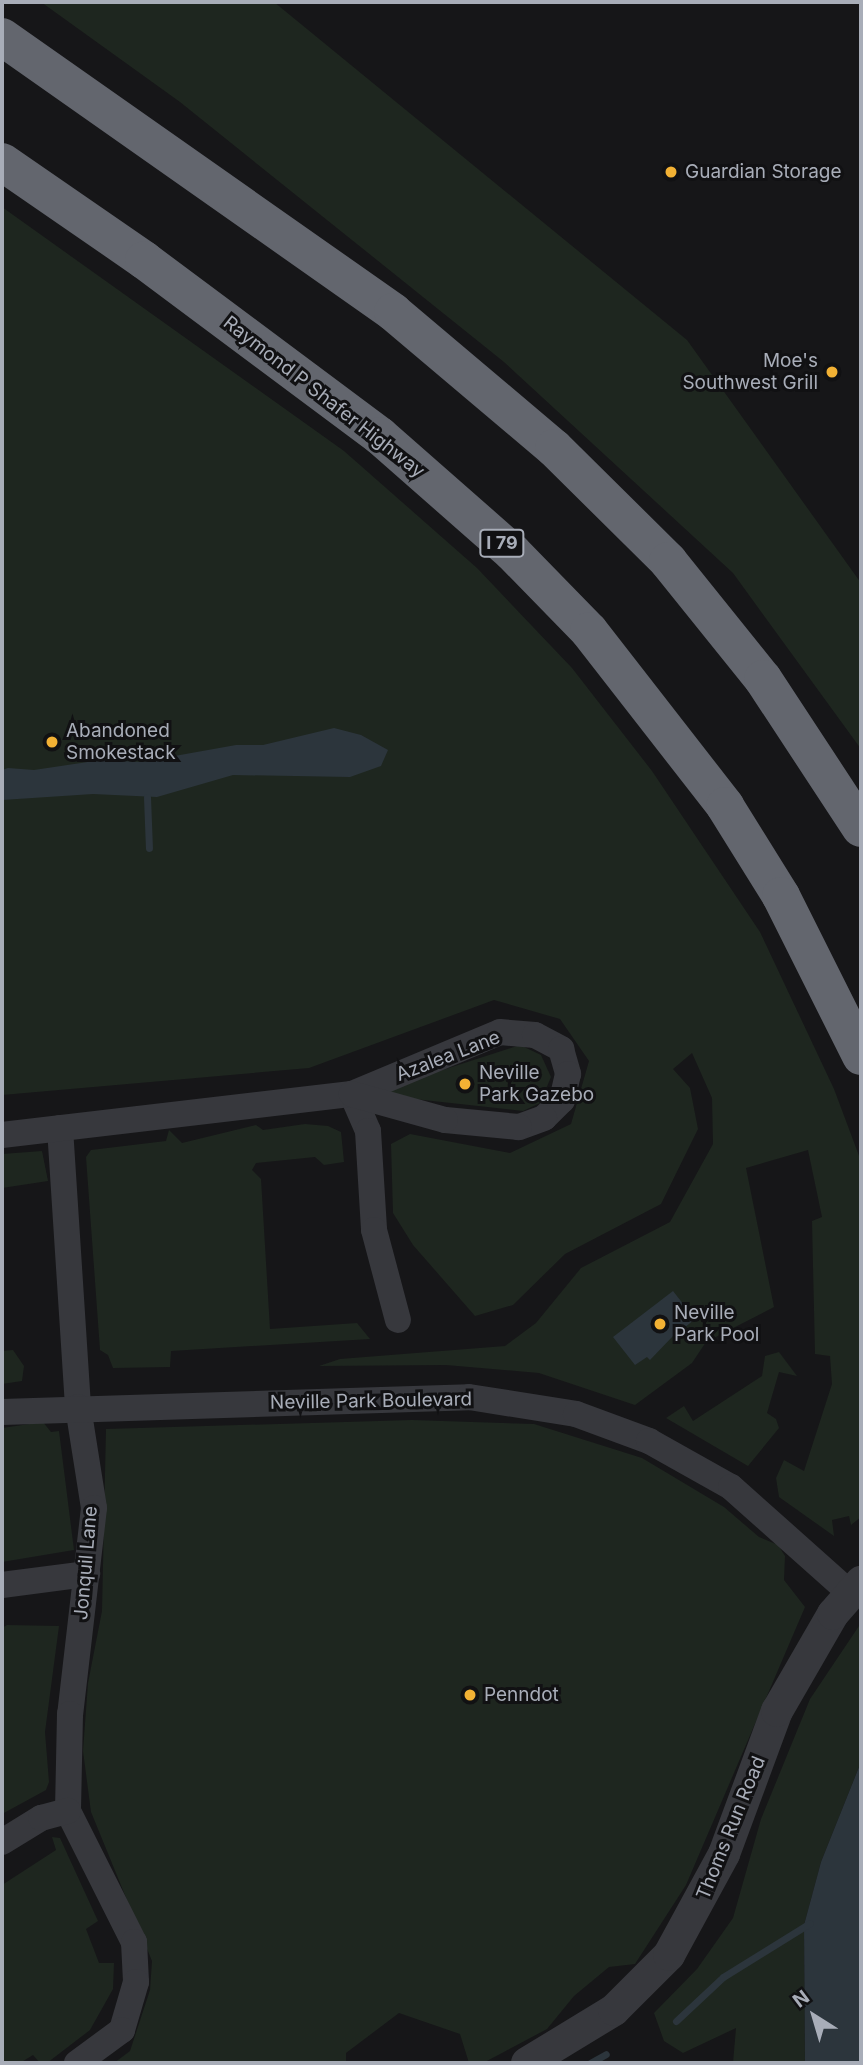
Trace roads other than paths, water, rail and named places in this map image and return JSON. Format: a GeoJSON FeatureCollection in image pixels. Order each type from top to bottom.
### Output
{"type":"FeatureCollection","features":[{"type":"Feature","properties":{"kind":"highway"},"geometry":{"type":"LineString","coordinates":[[2,37],[393,312],[554,448],[668,561],[763,679],[861,828]]}},
{"type":"Feature","properties":{"kind":"highway","name":"Raymond P Shafer Highway"},"geometry":{"type":"LineString","coordinates":[[2,162],[144,260],[380,436],[512,552],[589,631],[725,806],[781,896],[861,1056]]}},
{"type":"Feature","properties":{"kind":"street","name":"Azalea Lane"},"geometry":{"type":"LineString","coordinates":[[2,1135],[352,1094],[500,1032],[536,1035],[561,1049],[568,1074],[562,1100],[544,1118],[519,1127],[445,1120],[352,1094]]}},
{"type":"Feature","properties":{"kind":"street"},"geometry":{"type":"LineString","coordinates":[[352,1094],[368,1131],[374,1230],[398,1320]]}},
{"type":"Feature","properties":{"kind":"street","name":"Jonquil Lane"},"geometry":{"type":"LineString","coordinates":[[60,1128],[78,1407],[94,1508],[70,1714],[68,1811],[134,1942],[136,1982],[122,2030],[77,2063]]}},
{"type":"Feature","properties":{"kind":"street","name":"Neville Park Boulevard"},"geometry":{"type":"LineString","coordinates":[[2,1412],[78,1407],[469,1397],[576,1414],[649,1441],[731,1487],[856,1588]]}},
{"type":"Feature","properties":{"kind":"street"},"geometry":{"type":"LineString","coordinates":[[2,1585],[87,1574]]}},
{"type":"Feature","properties":{"kind":"street","name":"Thoms Run Road"},"geometry":{"type":"LineString","coordinates":[[527,2063],[614,2010],[669,1955],[724,1854],[777,1711],[814,1643],[856,1588]]}},
{"type":"Feature","properties":{"kind":"street"},"geometry":{"type":"LineString","coordinates":[[2,1842],[41,1818],[68,1811]]}},
{"type":"Feature","properties":{"kind":"waterway"},"geometry":{"type":"LineString","coordinates":[[147,797],[149,848]]}},
{"type":"Feature","properties":{"kind":"waterway"},"geometry":{"type":"LineString","coordinates":[[676,2021],[723,1977],[810,1923]]}},
{"type":"Feature","properties":{"kind":"waterway"},"geometry":{"type":"LineString","coordinates":[[590,2063],[606,2054]]}},
{"type":"Feature","properties":{"kind":"place","name":"Guardian Storage"},"geometry":{"type":"Point","coordinates":[671,172]}},
{"type":"Feature","properties":{"kind":"place","name":"Moe's Southwest Grill"},"geometry":{"type":"Point","coordinates":[832,372]}},
{"type":"Feature","properties":{"kind":"place","name":"Abandoned Smokestack"},"geometry":{"type":"Point","coordinates":[52,742]}},
{"type":"Feature","properties":{"kind":"place","name":"Neville Park Gazebo"},"geometry":{"type":"Point","coordinates":[465,1084]}},
{"type":"Feature","properties":{"kind":"place","name":"Neville Park Pool"},"geometry":{"type":"Point","coordinates":[660,1324]}},
{"type":"Feature","properties":{"kind":"place","name":"Penndot"},"geometry":{"type":"Point","coordinates":[470,1695]}}]}
